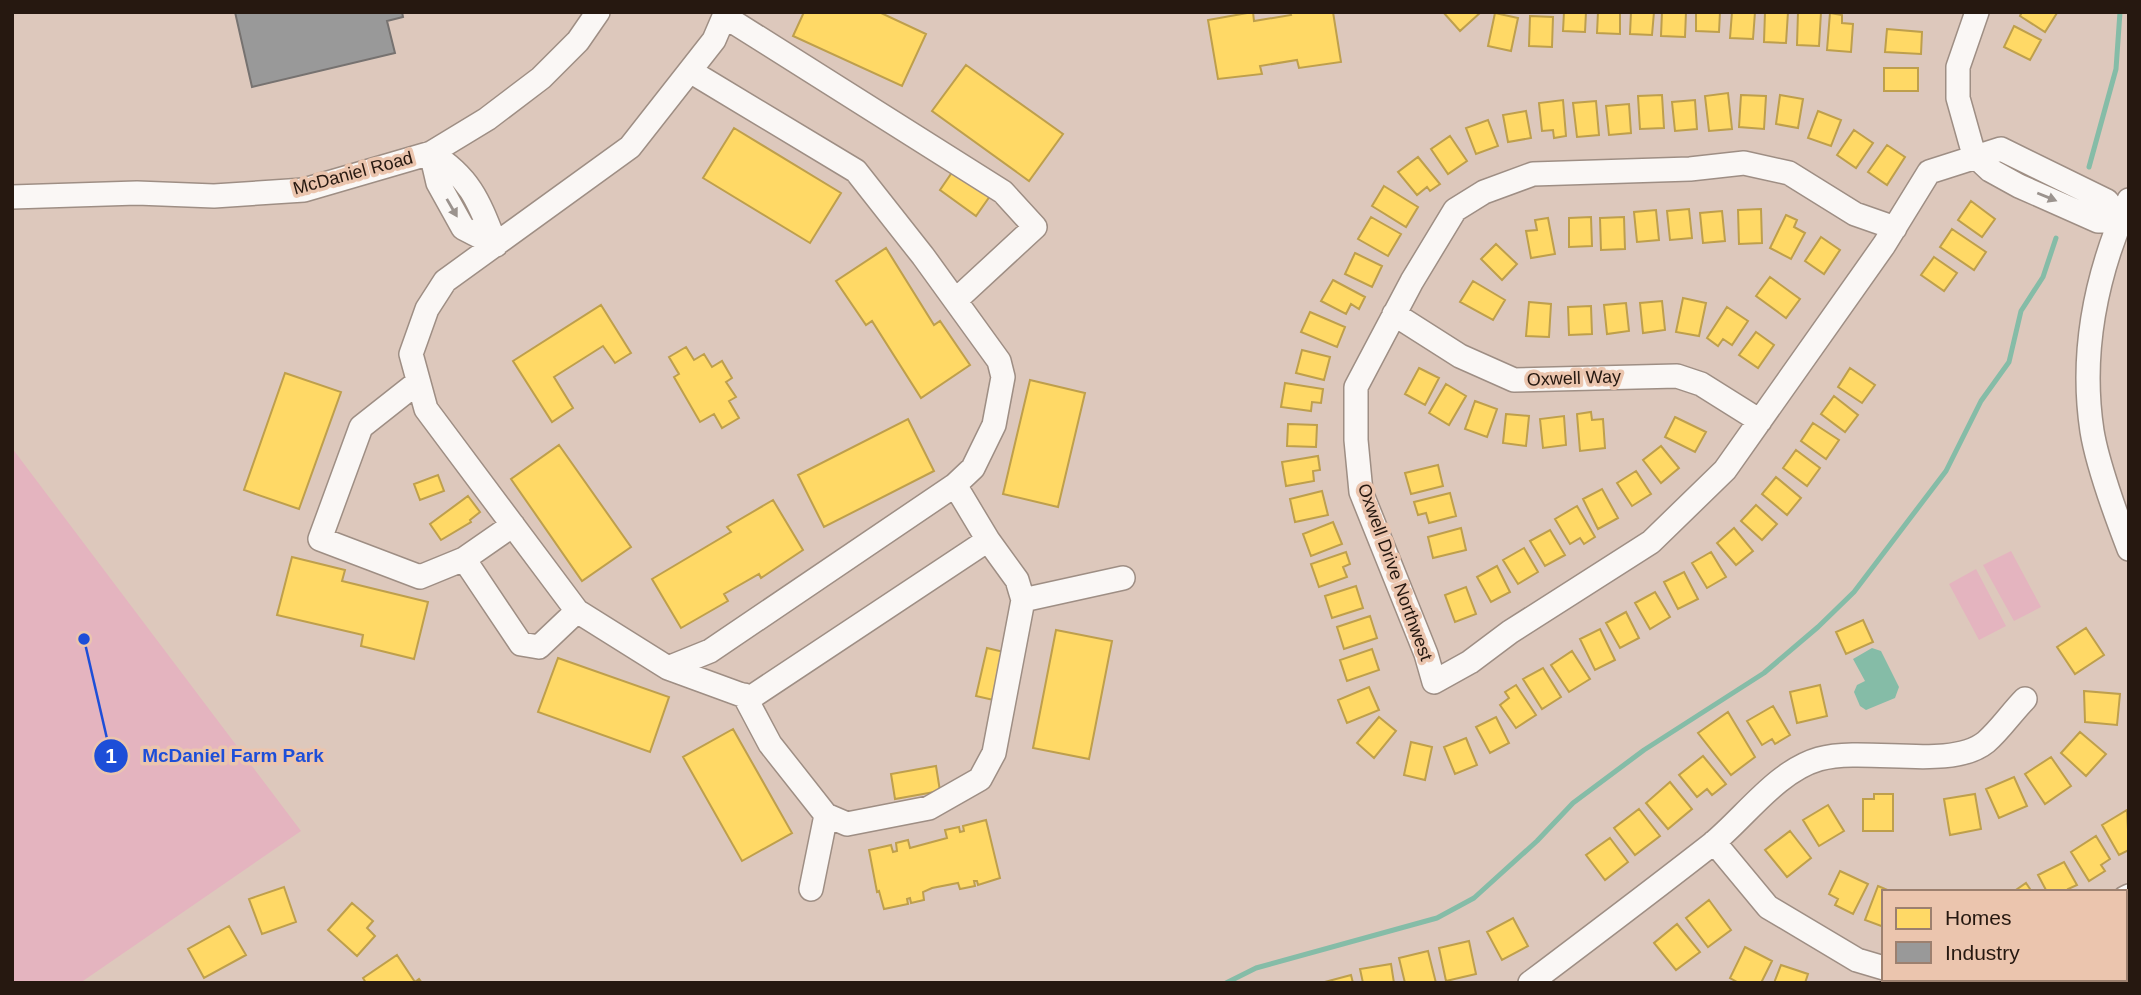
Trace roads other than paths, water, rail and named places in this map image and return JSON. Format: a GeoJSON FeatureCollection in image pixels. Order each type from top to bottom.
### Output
{"type":"FeatureCollection","features":[{"type":"Feature","properties":{"kind":"street","name":"McDaniel Road"},"geometry":{"type":"LineString","coordinates":[[12,197],[114,193],[214,196],[304,190],[431,153],[487,118],[541,78],[578,41],[598,12]]}},
{"type":"Feature","properties":{"kind":"street"},"geometry":{"type":"LineString","coordinates":[[1974,155],[1958,99],[1958,66],[1977,12]]}},
{"type":"Feature","properties":{"kind":"street"},"geometry":{"type":"LineString","coordinates":[[956,300],[1035,227],[1003,192],[725,14],[714,40],[630,147],[446,281],[427,309],[411,354],[426,410],[577,611],[667,668],[750,698],[988,540]]}},
{"type":"Feature","properties":{"kind":"street"},"geometry":{"type":"LineString","coordinates":[[667,668],[710,651],[955,485],[973,468],[994,425],[1003,377],[999,360],[856,170],[690,71]]}},
{"type":"Feature","properties":{"kind":"street","name":"Oxwell Drive Northwest"},"geometry":{"type":"LineString","coordinates":[[1895,228],[1855,214],[1790,173],[1744,163],[1689,169],[1533,174],[1485,192],[1455,210],[1394,314],[1356,387],[1357,453],[1361,492],[1426,654],[1434,682],[1469,662],[1510,632],[1651,542],[1726,470],[1895,228],[1929,172],[1974,155],[2001,149],[2124,210]]}},
{"type":"Feature","properties":{"kind":"street"},"geometry":{"type":"LineString","coordinates":[[431,153],[438,183],[463,228],[496,245]]}},
{"type":"Feature","properties":{"kind":"street"},"geometry":{"type":"LineString","coordinates":[[2124,210],[2095,304],[2088,342],[2092,431],[2129,549]]}},
{"type":"Feature","properties":{"kind":"street","name":"Oxwell Way"},"geometry":{"type":"LineString","coordinates":[[1394,314],[1461,356],[1514,380],[1677,376],[1701,384],[1760,421]]}},
{"type":"Feature","properties":{"kind":"street"},"geometry":{"type":"LineString","coordinates":[[418,382],[361,427],[320,539],[420,577],[464,559],[513,525]]}},
{"type":"Feature","properties":{"kind":"street"},"geometry":{"type":"LineString","coordinates":[[744,695],[770,744],[826,815],[847,824],[929,808],[979,779],[994,753],[1023,600],[1017,580],[988,540],[955,485]]}},
{"type":"Feature","properties":{"kind":"street"},"geometry":{"type":"LineString","coordinates":[[464,559],[521,644],[539,647],[577,611]]}},
{"type":"Feature","properties":{"kind":"street"},"geometry":{"type":"LineString","coordinates":[[1023,600],[1123,578]]}},
{"type":"Feature","properties":{"kind":"street"},"geometry":{"type":"LineString","coordinates":[[1530,983],[1714,842],[1791,773],[1819,759],[1902,754],[1954,757],[1985,743],[2025,699]]}},
{"type":"Feature","properties":{"kind":"street"},"geometry":{"type":"LineString","coordinates":[[810,889],[826,815]]}},
{"type":"Feature","properties":{"kind":"street"},"geometry":{"type":"LineString","coordinates":[[1714,842],[1768,907],[1857,960],[1882,967]]}},
{"type":"Feature","properties":{"kind":"waterway"},"geometry":{"type":"LineString","coordinates":[[2089,167],[2116,69],[2120,12]]}},
{"type":"Feature","properties":{"kind":"waterway"},"geometry":{"type":"LineString","coordinates":[[1226,983],[1256,968],[1437,918],[1474,898],[1537,841],[1573,803],[1644,750],[1764,673],[1818,627],[1854,592],[1946,471],[1981,401],[2009,362],[2021,311],[2043,277],[2056,238]]}},
{"type":"Feature","properties":{"kind":"place","name":"McDaniel Farm Park"},"geometry":{"type":"Point","coordinates":[84,639]}}]}
